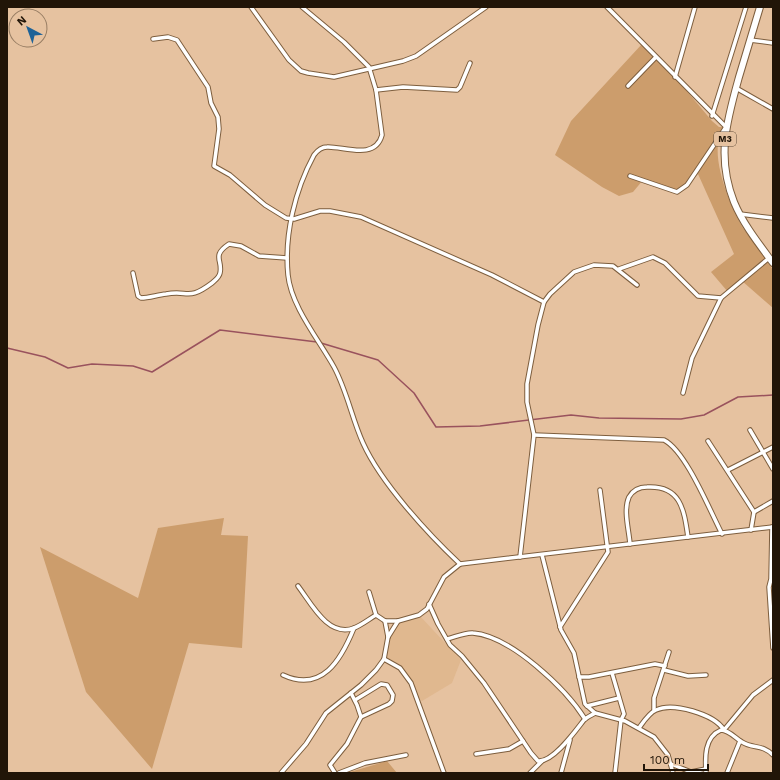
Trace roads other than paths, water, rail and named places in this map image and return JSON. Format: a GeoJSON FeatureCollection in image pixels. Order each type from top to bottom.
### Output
{"type":"FeatureCollection","features":[{"type":"Feature","properties":{"kind":"highway","name":"M3"},"geometry":{"type":"LineString","coordinates":[[760,7],[736,88],[726,128],[724,150],[726,168],[734,200],[740,214],[773,263]]}},
{"type":"Feature","properties":{"kind":"street"},"geometry":{"type":"LineString","coordinates":[[251,7],[289,60],[301,71],[319,76],[334,77],[416,56],[486,7]]}},
{"type":"Feature","properties":{"kind":"street"},"geometry":{"type":"LineString","coordinates":[[302,7],[344,42],[369,67],[376,90],[382,132],[381,139],[370,148],[349,151],[326,147],[316,152],[311,160],[291,219],[287,258],[288,276],[292,291],[301,311],[335,369],[364,444],[390,486],[438,544],[460,564]]}},
{"type":"Feature","properties":{"kind":"street"},"geometry":{"type":"LineString","coordinates":[[607,7],[712,116],[726,128],[687,185],[677,192],[630,176]]}},
{"type":"Feature","properties":{"kind":"street"},"geometry":{"type":"LineString","coordinates":[[675,77],[695,7]]}},
{"type":"Feature","properties":{"kind":"street"},"geometry":{"type":"LineString","coordinates":[[712,116],[746,7]]}},
{"type":"Feature","properties":{"kind":"street"},"geometry":{"type":"LineString","coordinates":[[153,39],[168,37],[177,40],[209,89],[211,103],[219,122],[214,166],[230,175],[266,205],[282,216],[291,219],[320,211],[330,211],[361,217],[492,275],[544,302]]}},
{"type":"Feature","properties":{"kind":"street"},"geometry":{"type":"LineString","coordinates":[[750,40],[773,43]]}},
{"type":"Feature","properties":{"kind":"street"},"geometry":{"type":"LineString","coordinates":[[628,86],[655,58]]}},
{"type":"Feature","properties":{"kind":"street"},"geometry":{"type":"LineString","coordinates":[[376,90],[403,87],[457,90],[460,87],[470,63]]}},
{"type":"Feature","properties":{"kind":"street"},"geometry":{"type":"LineString","coordinates":[[736,88],[773,109]]}},
{"type":"Feature","properties":{"kind":"street"},"geometry":{"type":"LineString","coordinates":[[740,214],[773,218]]}},
{"type":"Feature","properties":{"kind":"street"},"geometry":{"type":"LineString","coordinates":[[133,273],[138,296],[141,298],[167,294],[187,295],[198,293],[217,278],[220,271],[218,257],[222,250],[229,244],[241,246],[259,256],[287,258]]}},
{"type":"Feature","properties":{"kind":"street"},"geometry":{"type":"LineString","coordinates":[[619,269],[653,257],[664,263],[698,296],[721,298]]}},
{"type":"Feature","properties":{"kind":"street"},"geometry":{"type":"LineString","coordinates":[[683,393],[692,358],[721,298],[769,258]]}},
{"type":"Feature","properties":{"kind":"street"},"geometry":{"type":"LineString","coordinates":[[520,557],[534,435],[527,402],[527,384],[538,325],[544,302],[566,279],[584,267],[606,264],[619,269],[638,285]]}},
{"type":"Feature","properties":{"kind":"street"},"geometry":{"type":"LineString","coordinates":[[750,430],[773,469]]}},
{"type":"Feature","properties":{"kind":"street"},"geometry":{"type":"LineString","coordinates":[[534,435],[664,440],[672,444],[687,466],[722,534]]}},
{"type":"Feature","properties":{"kind":"street"},"geometry":{"type":"LineString","coordinates":[[708,441],[754,512],[751,530]]}},
{"type":"Feature","properties":{"kind":"street"},"geometry":{"type":"LineString","coordinates":[[728,470],[773,447]]}},
{"type":"Feature","properties":{"kind":"street"},"geometry":{"type":"LineString","coordinates":[[630,544],[627,507],[630,496],[635,490],[644,487],[658,486],[671,492],[678,498],[684,511],[688,538]]}},
{"type":"Feature","properties":{"kind":"street"},"geometry":{"type":"LineString","coordinates":[[560,627],[608,552],[600,490]]}},
{"type":"Feature","properties":{"kind":"street"},"geometry":{"type":"LineString","coordinates":[[754,512],[773,501]]}},
{"type":"Feature","properties":{"kind":"street"},"geometry":{"type":"LineString","coordinates":[[369,592],[376,615],[385,621],[398,621],[419,615],[427,609],[428,604],[444,577],[460,564],[478,560],[542,555],[772,527],[771,580],[769,593],[773,648]]}},
{"type":"Feature","properties":{"kind":"street"},"geometry":{"type":"LineString","coordinates":[[542,555],[560,627],[574,653],[586,705],[595,713],[621,720],[654,737],[664,748],[673,773]]}},
{"type":"Feature","properties":{"kind":"street"},"geometry":{"type":"LineString","coordinates":[[298,586],[332,627],[337,630],[354,628],[376,615]]}},
{"type":"Feature","properties":{"kind":"street"},"geometry":{"type":"LineString","coordinates":[[428,604],[447,639],[484,684],[536,759],[542,761]]}},
{"type":"Feature","properties":{"kind":"street"},"geometry":{"type":"LineString","coordinates":[[281,773],[306,744],[326,713],[376,670],[384,659],[388,637],[385,621]]}},
{"type":"Feature","properties":{"kind":"street"},"geometry":{"type":"LineString","coordinates":[[388,637],[398,621]]}},
{"type":"Feature","properties":{"kind":"street"},"geometry":{"type":"LineString","coordinates":[[283,675],[293,680],[309,682],[320,676],[332,667],[341,656],[354,628]]}},
{"type":"Feature","properties":{"kind":"street"},"geometry":{"type":"LineString","coordinates":[[447,639],[473,632],[491,637],[544,671],[585,719]]}},
{"type":"Feature","properties":{"kind":"street"},"geometry":{"type":"LineString","coordinates":[[654,710],[654,698],[669,652]]}},
{"type":"Feature","properties":{"kind":"street"},"geometry":{"type":"LineString","coordinates":[[384,659],[400,668],[411,683],[444,773]]}},
{"type":"Feature","properties":{"kind":"street"},"geometry":{"type":"LineString","coordinates":[[579,677],[589,677],[655,664],[665,666]]}},
{"type":"Feature","properties":{"kind":"street"},"geometry":{"type":"LineString","coordinates":[[664,670],[688,676],[706,675]]}},
{"type":"Feature","properties":{"kind":"street"},"geometry":{"type":"LineString","coordinates":[[612,673],[624,714],[621,720],[615,773]]}},
{"type":"Feature","properties":{"kind":"street"},"geometry":{"type":"LineString","coordinates":[[671,764],[691,772],[706,771],[705,752],[713,735],[717,731],[724,730],[753,695],[773,680]]}},
{"type":"Feature","properties":{"kind":"street"},"geometry":{"type":"LineString","coordinates":[[355,700],[381,684],[387,685],[394,695],[389,704],[360,716]]}},
{"type":"Feature","properties":{"kind":"street"},"geometry":{"type":"LineString","coordinates":[[335,773],[331,768],[332,762],[348,744],[360,716],[351,693]]}},
{"type":"Feature","properties":{"kind":"street"},"geometry":{"type":"LineString","coordinates":[[576,707],[619,698]]}},
{"type":"Feature","properties":{"kind":"street"},"geometry":{"type":"LineString","coordinates":[[639,728],[654,710],[660,708],[677,708],[697,711],[714,719],[724,730],[740,740],[747,744],[763,748],[773,755]]}},
{"type":"Feature","properties":{"kind":"street"},"geometry":{"type":"LineString","coordinates":[[530,773],[542,761],[570,740],[585,719],[595,713]]}},
{"type":"Feature","properties":{"kind":"street"},"geometry":{"type":"LineString","coordinates":[[476,754],[509,749],[522,740]]}},
{"type":"Feature","properties":{"kind":"street"},"geometry":{"type":"LineString","coordinates":[[561,773],[570,740]]}},
{"type":"Feature","properties":{"kind":"street"},"geometry":{"type":"LineString","coordinates":[[727,773],[740,740]]}},
{"type":"Feature","properties":{"kind":"street"},"geometry":{"type":"LineString","coordinates":[[339,773],[365,763],[406,755]]}},
{"type":"Feature","properties":{"kind":"street"},"geometry":{"type":"LineString","coordinates":[[286,768],[288,773]]}},
{"type":"Feature","properties":{"kind":"waterway"},"geometry":{"type":"LineString","coordinates":[[7,348],[45,357],[68,368],[92,364],[133,366],[152,372],[220,330],[317,342]]}},
{"type":"Feature","properties":{"kind":"waterway"},"geometry":{"type":"LineString","coordinates":[[321,343],[378,360],[414,393],[436,427],[480,426],[571,415],[599,418],[681,419],[704,415],[738,397],[773,395]]}}]}
